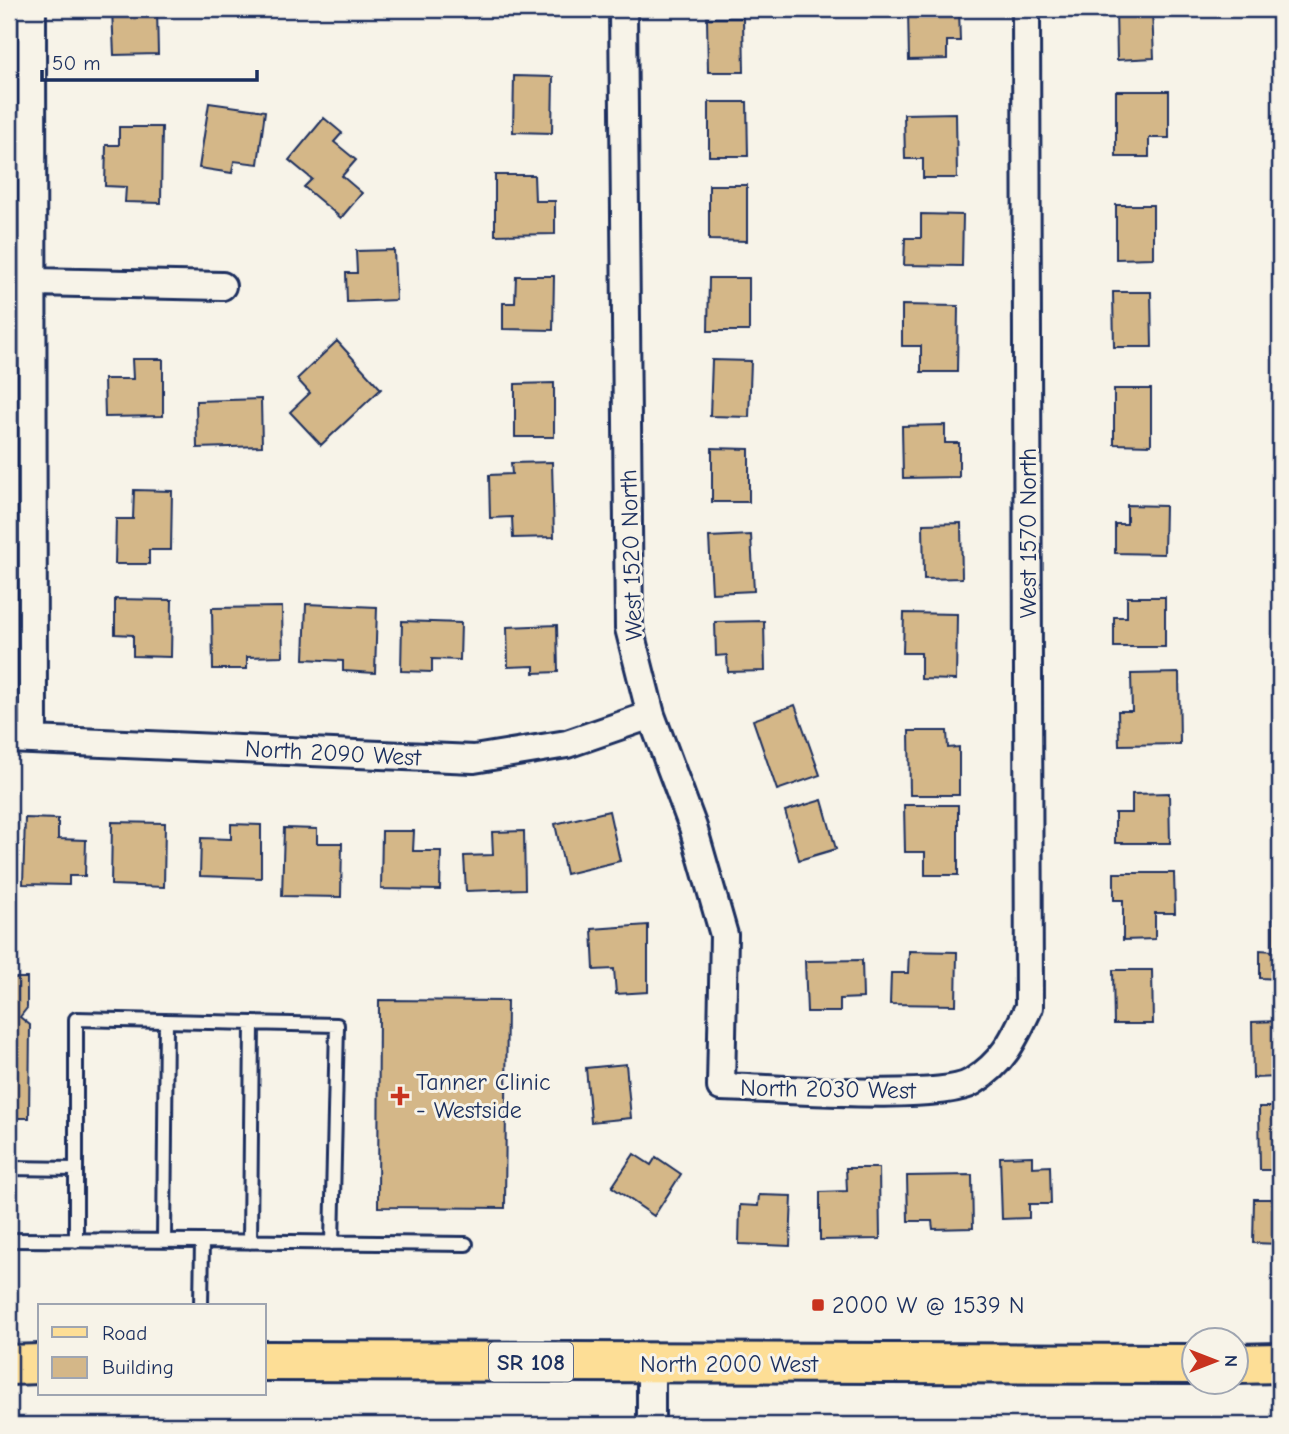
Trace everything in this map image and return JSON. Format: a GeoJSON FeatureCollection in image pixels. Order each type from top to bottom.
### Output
{"type":"FeatureCollection","features":[{"type":"Feature","properties":{"kind":"main road","name":"North 2000 West"},"geometry":{"type":"LineString","coordinates":[[266,1361],[1180,1364]]}},
{"type":"Feature","properties":{"kind":"main road"},"geometry":{"type":"LineString","coordinates":[[1250,1364],[1280,1363]]}},
{"type":"Feature","properties":{"kind":"main road"},"geometry":{"type":"LineString","coordinates":[[9,1365],[38,1364]]}},
{"type":"Feature","properties":{"kind":"street"},"geometry":{"type":"LineString","coordinates":[[21,739],[34,282],[32,9]]}},
{"type":"Feature","properties":{"kind":"street","name":"West 1520 North"},"geometry":{"type":"LineString","coordinates":[[623,9],[629,628],[651,715],[693,827],[724,935],[721,1087]]}},
{"type":"Feature","properties":{"kind":"street","name":"West 1570 North"},"geometry":{"type":"LineString","coordinates":[[1008,1053],[1029,1007],[1026,9]]}},
{"type":"Feature","properties":{"kind":"street"},"geometry":{"type":"LineString","coordinates":[[34,282],[222,286]]}},
{"type":"Feature","properties":{"kind":"street","name":"North 2090 West"},"geometry":{"type":"LineString","coordinates":[[21,739],[474,759],[567,744],[651,715]]}},
{"type":"Feature","properties":{"kind":"street","name":"North 2030 West"},"geometry":{"type":"LineString","coordinates":[[721,1087],[918,1093],[971,1084],[1008,1053]]}},
{"type":"Feature","properties":{"kind":"street"},"geometry":{"type":"LineString","coordinates":[[651,1363],[651,1425]]}},
{"type":"Feature","properties":{"kind":"lane"},"geometry":{"type":"LineString","coordinates":[[76,1241],[76,1019],[337,1025],[332,1243]]}},
{"type":"Feature","properties":{"kind":"lane"},"geometry":{"type":"LineString","coordinates":[[164,1241],[166,1021]]}},
{"type":"Feature","properties":{"kind":"lane"},"geometry":{"type":"LineString","coordinates":[[250,1242],[252,1023]]}},
{"type":"Feature","properties":{"kind":"lane"},"geometry":{"type":"LineString","coordinates":[[9,1168],[76,1169]]}},
{"type":"Feature","properties":{"kind":"lane"},"geometry":{"type":"LineString","coordinates":[[9,1240],[466,1244]]}},
{"type":"Feature","properties":{"kind":"lane"},"geometry":{"type":"LineString","coordinates":[[201,1304],[202,1241]]}},
{"type":"Feature","properties":{"kind":"building"},"geometry":{"type":"Polygon","coordinates":[[[112,9],[157,9],[158,54],[114,55],[112,9]]]}},
{"type":"Feature","properties":{"kind":"building"},"geometry":{"type":"Polygon","coordinates":[[[908,9],[959,9],[960,41],[947,41],[947,59],[909,60],[908,9]]]}},
{"type":"Feature","properties":{"kind":"building"},"geometry":{"type":"Polygon","coordinates":[[[1116,9],[1152,9],[1154,58],[1117,60],[1116,9]]]}},
{"type":"Feature","properties":{"kind":"building"},"geometry":{"type":"Polygon","coordinates":[[[707,18],[743,18],[744,72],[708,72],[707,18]]]}},
{"type":"Feature","properties":{"kind":"building"},"geometry":{"type":"Polygon","coordinates":[[[514,76],[553,77],[552,133],[513,132],[514,76]]]}},
{"type":"Feature","properties":{"kind":"building"},"geometry":{"type":"Polygon","coordinates":[[[1116,91],[1169,91],[1169,138],[1149,138],[1149,157],[1116,157],[1116,91]]]}},
{"type":"Feature","properties":{"kind":"building"},"geometry":{"type":"Polygon","coordinates":[[[709,102],[747,102],[748,156],[709,156],[709,102]]]}},
{"type":"Feature","properties":{"kind":"building"},"geometry":{"type":"Polygon","coordinates":[[[209,103],[265,111],[258,164],[234,161],[232,173],[199,168],[209,103]]]}},
{"type":"Feature","properties":{"kind":"building"},"geometry":{"type":"Polygon","coordinates":[[[956,113],[957,178],[923,178],[923,159],[905,159],[904,114],[956,113]]]}},
{"type":"Feature","properties":{"kind":"building"},"geometry":{"type":"Polygon","coordinates":[[[324,118],[342,133],[334,142],[356,160],[342,176],[362,193],[341,218],[304,187],[312,179],[289,160],[324,118]]]}},
{"type":"Feature","properties":{"kind":"building"},"geometry":{"type":"Polygon","coordinates":[[[119,127],[162,127],[161,203],[125,202],[126,187],[105,186],[106,145],[119,145],[119,127]]]}},
{"type":"Feature","properties":{"kind":"building"},"geometry":{"type":"Polygon","coordinates":[[[495,175],[534,175],[535,201],[555,201],[555,234],[495,235],[495,175]]]}},
{"type":"Feature","properties":{"kind":"building"},"geometry":{"type":"Polygon","coordinates":[[[709,185],[747,185],[747,241],[709,240],[709,185]]]}},
{"type":"Feature","properties":{"kind":"building"},"geometry":{"type":"Polygon","coordinates":[[[1116,205],[1153,205],[1153,258],[1116,259],[1116,205]]]}},
{"type":"Feature","properties":{"kind":"building"},"geometry":{"type":"Polygon","coordinates":[[[921,214],[963,215],[962,266],[904,265],[905,238],[921,238],[921,214]]]}},
{"type":"Feature","properties":{"kind":"building"},"geometry":{"type":"Polygon","coordinates":[[[394,250],[396,300],[347,302],[346,273],[357,273],[356,251],[394,250]]]}},
{"type":"Feature","properties":{"kind":"building"},"geometry":{"type":"Polygon","coordinates":[[[516,276],[554,276],[553,330],[503,329],[503,303],[515,303],[516,276]]]}},
{"type":"Feature","properties":{"kind":"building"},"geometry":{"type":"Polygon","coordinates":[[[709,278],[749,278],[749,331],[708,331],[709,278]]]}},
{"type":"Feature","properties":{"kind":"building"},"geometry":{"type":"Polygon","coordinates":[[[1113,292],[1151,292],[1152,347],[1114,347],[1113,292]]]}},
{"type":"Feature","properties":{"kind":"building"},"geometry":{"type":"Polygon","coordinates":[[[902,305],[958,306],[957,372],[921,372],[921,346],[902,346],[902,305]]]}},
{"type":"Feature","properties":{"kind":"building"},"geometry":{"type":"Polygon","coordinates":[[[337,341],[381,389],[321,445],[290,412],[310,393],[297,379],[337,341]]]}},
{"type":"Feature","properties":{"kind":"building"},"geometry":{"type":"Polygon","coordinates":[[[132,359],[163,359],[163,416],[105,417],[104,379],[133,379],[132,359]]]}},
{"type":"Feature","properties":{"kind":"building"},"geometry":{"type":"Polygon","coordinates":[[[712,360],[751,361],[749,417],[710,416],[712,360]]]}},
{"type":"Feature","properties":{"kind":"building"},"geometry":{"type":"Polygon","coordinates":[[[554,383],[554,437],[515,437],[515,384],[554,383]]]}},
{"type":"Feature","properties":{"kind":"building"},"geometry":{"type":"Polygon","coordinates":[[[1114,389],[1151,389],[1151,445],[1114,444],[1114,389]]]}},
{"type":"Feature","properties":{"kind":"building"},"geometry":{"type":"Polygon","coordinates":[[[261,399],[262,446],[197,448],[196,401],[261,399]]]}},
{"type":"Feature","properties":{"kind":"building"},"geometry":{"type":"Polygon","coordinates":[[[945,425],[945,443],[959,443],[959,477],[903,478],[902,426],[945,425]]]}},
{"type":"Feature","properties":{"kind":"building"},"geometry":{"type":"Polygon","coordinates":[[[712,448],[749,449],[749,502],[712,502],[712,448]]]}},
{"type":"Feature","properties":{"kind":"building"},"geometry":{"type":"Polygon","coordinates":[[[1272,452],[1280,452],[1280,511],[1272,511],[1272,452]]]}},
{"type":"Feature","properties":{"kind":"building"},"geometry":{"type":"Polygon","coordinates":[[[552,462],[554,537],[513,538],[512,517],[490,518],[489,475],[512,474],[511,463],[552,462]]]}},
{"type":"Feature","properties":{"kind":"building"},"geometry":{"type":"Polygon","coordinates":[[[134,490],[172,491],[171,550],[149,550],[149,564],[115,564],[116,519],[133,519],[134,490]]]}},
{"type":"Feature","properties":{"kind":"building"},"geometry":{"type":"Polygon","coordinates":[[[1127,505],[1165,506],[1164,554],[1115,553],[1115,524],[1127,524],[1127,505]]]}},
{"type":"Feature","properties":{"kind":"building"},"geometry":{"type":"Polygon","coordinates":[[[961,523],[962,578],[924,579],[923,524],[961,523]]]}},
{"type":"Feature","properties":{"kind":"building"},"geometry":{"type":"Polygon","coordinates":[[[751,535],[754,591],[712,593],[709,537],[751,535]]]}},
{"type":"Feature","properties":{"kind":"building"},"geometry":{"type":"Polygon","coordinates":[[[1280,582],[1280,611],[1278,611],[1280,582]]]}},
{"type":"Feature","properties":{"kind":"building"},"geometry":{"type":"Polygon","coordinates":[[[1127,597],[1165,597],[1165,647],[1114,647],[1114,617],[1127,617],[1127,597]]]}},
{"type":"Feature","properties":{"kind":"building"},"geometry":{"type":"Polygon","coordinates":[[[115,599],[172,600],[171,657],[133,656],[133,635],[115,634],[115,599]]]}},
{"type":"Feature","properties":{"kind":"building"},"geometry":{"type":"Polygon","coordinates":[[[306,604],[377,607],[375,673],[343,671],[343,661],[304,659],[306,604]]]}},
{"type":"Feature","properties":{"kind":"building"},"geometry":{"type":"Polygon","coordinates":[[[282,607],[283,656],[247,657],[247,669],[213,669],[212,608],[282,607]]]}},
{"type":"Feature","properties":{"kind":"building"},"geometry":{"type":"Polygon","coordinates":[[[904,613],[957,614],[956,680],[921,679],[921,653],[903,653],[904,613]]]}},
{"type":"Feature","properties":{"kind":"building"},"geometry":{"type":"Polygon","coordinates":[[[402,621],[461,623],[460,660],[432,659],[432,672],[401,671],[402,621]]]}},
{"type":"Feature","properties":{"kind":"building"},"geometry":{"type":"Polygon","coordinates":[[[764,621],[765,671],[728,672],[727,655],[716,656],[715,622],[764,621]]]}},
{"type":"Feature","properties":{"kind":"building"},"geometry":{"type":"Polygon","coordinates":[[[557,625],[558,672],[534,673],[534,666],[508,667],[507,627],[557,625]]]}},
{"type":"Feature","properties":{"kind":"building"},"geometry":{"type":"Polygon","coordinates":[[[1179,673],[1180,744],[1119,745],[1118,711],[1132,711],[1131,674],[1179,673]]]}},
{"type":"Feature","properties":{"kind":"building"},"geometry":{"type":"Polygon","coordinates":[[[795,705],[820,775],[777,790],[753,720],[795,705]]]}},
{"type":"Feature","properties":{"kind":"building"},"geometry":{"type":"Polygon","coordinates":[[[909,731],[947,731],[948,748],[959,747],[959,795],[910,795],[909,731]]]}},
{"type":"Feature","properties":{"kind":"building"},"geometry":{"type":"Polygon","coordinates":[[[1169,793],[1170,843],[1115,843],[1115,813],[1132,813],[1132,794],[1169,793]]]}},
{"type":"Feature","properties":{"kind":"building"},"geometry":{"type":"Polygon","coordinates":[[[822,800],[836,849],[799,860],[785,811],[822,800]]]}},
{"type":"Feature","properties":{"kind":"building"},"geometry":{"type":"Polygon","coordinates":[[[904,805],[958,805],[958,875],[925,875],[925,852],[905,852],[904,805]]]}},
{"type":"Feature","properties":{"kind":"building"},"geometry":{"type":"Polygon","coordinates":[[[609,811],[620,861],[566,874],[555,824],[609,811]]]}},
{"type":"Feature","properties":{"kind":"building"},"geometry":{"type":"Polygon","coordinates":[[[25,818],[58,819],[58,839],[86,840],[85,876],[69,876],[69,885],[23,884],[25,818]]]}},
{"type":"Feature","properties":{"kind":"building"},"geometry":{"type":"Polygon","coordinates":[[[112,822],[165,823],[164,887],[111,885],[112,822]]]}},
{"type":"Feature","properties":{"kind":"building"},"geometry":{"type":"Polygon","coordinates":[[[231,824],[261,825],[261,878],[200,876],[201,838],[231,839],[231,824]]]}},
{"type":"Feature","properties":{"kind":"building"},"geometry":{"type":"Polygon","coordinates":[[[284,828],[317,829],[317,843],[342,843],[341,897],[282,896],[284,828]]]}},
{"type":"Feature","properties":{"kind":"building"},"geometry":{"type":"Polygon","coordinates":[[[382,831],[414,831],[413,851],[441,851],[440,890],[381,889],[382,831]]]}},
{"type":"Feature","properties":{"kind":"building"},"geometry":{"type":"Polygon","coordinates":[[[524,831],[525,889],[466,891],[464,856],[493,855],[492,832],[524,831]]]}},
{"type":"Feature","properties":{"kind":"building"},"geometry":{"type":"Polygon","coordinates":[[[1114,873],[1174,873],[1175,913],[1155,913],[1155,939],[1123,940],[1123,900],[1114,900],[1114,873]]]}},
{"type":"Feature","properties":{"kind":"building"},"geometry":{"type":"Polygon","coordinates":[[[1273,919],[1280,919],[1280,979],[1260,978],[1260,950],[1273,951],[1273,919]]]}},
{"type":"Feature","properties":{"kind":"building"},"geometry":{"type":"Polygon","coordinates":[[[648,925],[648,992],[616,994],[614,969],[594,970],[592,929],[648,925]]]}},
{"type":"Feature","properties":{"kind":"building"},"geometry":{"type":"Polygon","coordinates":[[[909,951],[957,952],[956,1005],[890,1004],[891,973],[908,973],[909,951]]]}},
{"type":"Feature","properties":{"kind":"building"},"geometry":{"type":"Polygon","coordinates":[[[862,960],[863,998],[840,999],[840,1012],[807,1012],[805,961],[862,960]]]}},
{"type":"Feature","properties":{"kind":"building"},"geometry":{"type":"Polygon","coordinates":[[[1113,970],[1152,970],[1153,1024],[1114,1024],[1113,970]]]}},
{"type":"Feature","properties":{"kind":"building"},"geometry":{"type":"Polygon","coordinates":[[[9,978],[27,978],[27,1008],[20,1017],[30,1025],[29,1118],[9,1118],[9,978]]]}},
{"type":"Feature","properties":{"kind":"building"},"geometry":{"type":"Polygon","coordinates":[[[379,1000],[507,1001],[505,1208],[378,1207],[379,1000]]]}},
{"type":"Feature","properties":{"kind":"building"},"geometry":{"type":"Polygon","coordinates":[[[1280,1021],[1280,1077],[1253,1078],[1252,1022],[1280,1021]]]}},
{"type":"Feature","properties":{"kind":"building"},"geometry":{"type":"Polygon","coordinates":[[[626,1064],[631,1118],[591,1122],[586,1068],[626,1064]]]}},
{"type":"Feature","properties":{"kind":"building"},"geometry":{"type":"Polygon","coordinates":[[[1259,1107],[1280,1107],[1280,1170],[1260,1170],[1259,1107]]]}},
{"type":"Feature","properties":{"kind":"building"},"geometry":{"type":"Polygon","coordinates":[[[634,1154],[651,1165],[656,1157],[681,1174],[654,1216],[612,1187],[634,1154]]]}},
{"type":"Feature","properties":{"kind":"building"},"geometry":{"type":"Polygon","coordinates":[[[1032,1156],[1032,1167],[1050,1166],[1051,1204],[1029,1204],[1029,1218],[1002,1219],[1000,1157],[1032,1156]]]}},
{"type":"Feature","properties":{"kind":"building"},"geometry":{"type":"Polygon","coordinates":[[[846,1168],[879,1168],[880,1239],[820,1240],[820,1192],[847,1191],[846,1168]]]}},
{"type":"Feature","properties":{"kind":"building"},"geometry":{"type":"Polygon","coordinates":[[[972,1175],[973,1228],[933,1229],[932,1221],[908,1221],[907,1176],[972,1175]]]}},
{"type":"Feature","properties":{"kind":"building"},"geometry":{"type":"Polygon","coordinates":[[[759,1195],[792,1196],[790,1246],[739,1244],[740,1205],[758,1206],[759,1195]]]}},
{"type":"Feature","properties":{"kind":"building"},"geometry":{"type":"Polygon","coordinates":[[[1254,1199],[1280,1199],[1280,1244],[1253,1243],[1254,1199]]]}},
{"type":"Feature","properties":{"kind":"place","name":"Tanner Clinic - Westside"},"geometry":{"type":"Point","coordinates":[400,1096]}},
{"type":"Feature","properties":{"kind":"place","name":"2000 W @ 1539 N"},"geometry":{"type":"Point","coordinates":[818,1305]}}]}
